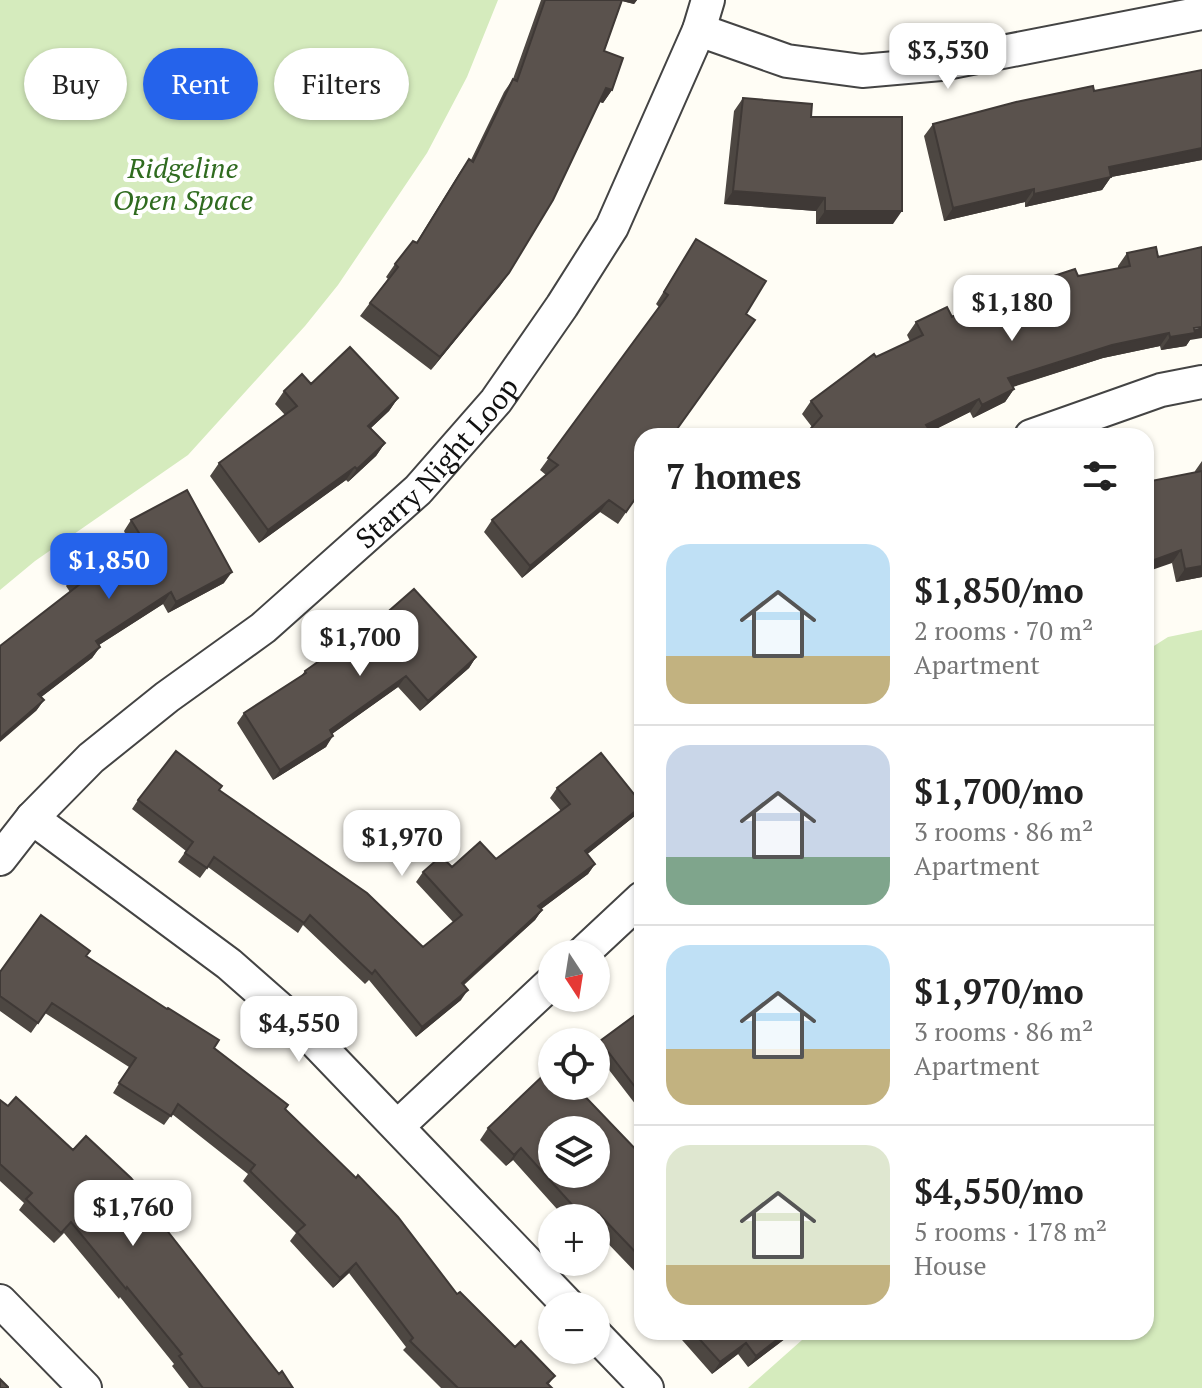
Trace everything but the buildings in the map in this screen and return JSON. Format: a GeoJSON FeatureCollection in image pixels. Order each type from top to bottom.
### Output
{"type":"FeatureCollection","features":[{"type":"Feature","properties":{"kind":"street"},"geometry":{"type":"LineString","coordinates":[[704,15],[787,61],[862,71],[941,64],[1202,13]]}},
{"type":"Feature","properties":{"kind":"street","name":"Starry Night Loop"},"geometry":{"type":"LineString","coordinates":[[0,859],[32,818],[91,758],[167,697],[263,628],[350,554],[418,490],[496,401],[612,227],[704,15]]}},
{"type":"Feature","properties":{"kind":"street"},"geometry":{"type":"LineString","coordinates":[[1054,428],[1161,390],[1202,382]]}},
{"type":"Feature","properties":{"kind":"street"},"geometry":{"type":"LineString","coordinates":[[32,818],[229,964],[304,1030],[556,1292]]}},
{"type":"Feature","properties":{"kind":"street"},"geometry":{"type":"LineString","coordinates":[[597,940],[634,905]]}},
{"type":"Feature","properties":{"kind":"street"},"geometry":{"type":"LineString","coordinates":[[398,1126],[538,995]]}},
{"type":"Feature","properties":{"kind":"street"},"geometry":{"type":"LineString","coordinates":[[0,1301],[85,1388]]}},
{"type":"Feature","properties":{"kind":"street"},"geometry":{"type":"LineString","coordinates":[[610,1350],[647,1388]]}},
{"type":"Feature","properties":{"kind":"green space","name":"Ridgeline Open Space"},"geometry":{"type":"Polygon","coordinates":[[[0,0],[498,0],[467,77],[427,153],[338,285],[305,326],[188,455],[35,561],[0,590],[0,0]]]}},
{"type":"Feature","properties":{"kind":"green space"},"geometry":{"type":"Polygon","coordinates":[[[1202,630],[1202,1388],[748,1388],[802,1340],[1154,1340],[1154,646],[1168,637],[1202,630]]]}}]}
